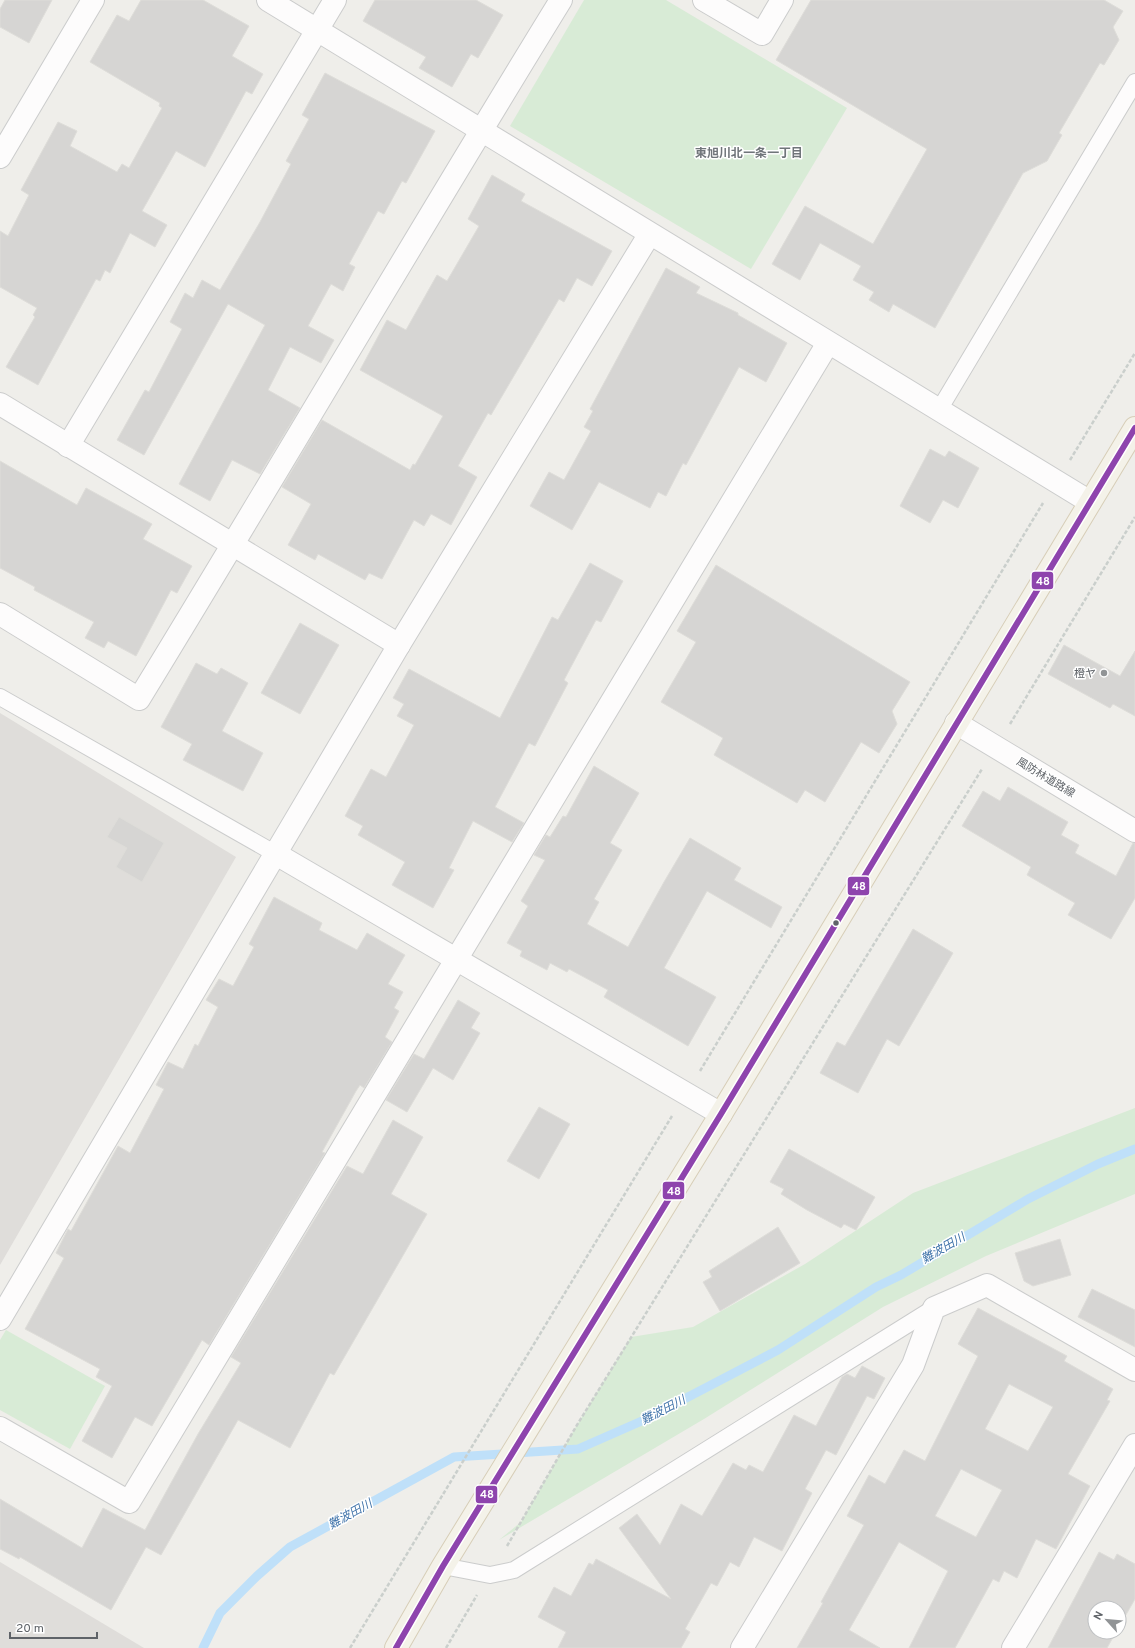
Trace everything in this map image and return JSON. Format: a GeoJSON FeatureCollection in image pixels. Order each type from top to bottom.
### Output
{"type":"FeatureCollection","features":[{"type":"Feature","properties":{"kind":"main road"},"geometry":{"type":"LineString","coordinates":[[396,1648],[472,1518],[721,1114],[1135,428]]}},
{"type":"Feature","properties":{"kind":"street"},"geometry":{"type":"LineString","coordinates":[[0,157],[93,0]]}},
{"type":"Feature","properties":{"kind":"street"},"geometry":{"type":"LineString","coordinates":[[268,0],[1090,502]]}},
{"type":"Feature","properties":{"kind":"street"},"geometry":{"type":"LineString","coordinates":[[68,446],[336,0]]}},
{"type":"Feature","properties":{"kind":"street"},"geometry":{"type":"LineString","coordinates":[[0,614],[139,699],[233,546],[480,130],[561,0]]}},
{"type":"Feature","properties":{"kind":"street"},"geometry":{"type":"LineString","coordinates":[[704,0],[762,34],[782,0]]}},
{"type":"Feature","properties":{"kind":"street"},"geometry":{"type":"LineString","coordinates":[[0,1319],[399,645],[650,234]]}},
{"type":"Feature","properties":{"kind":"street"},"geometry":{"type":"LineString","coordinates":[[0,1428],[129,1502],[828,343]]}},
{"type":"Feature","properties":{"kind":"street"},"geometry":{"type":"LineString","coordinates":[[0,404],[399,645]]}},
{"type":"Feature","properties":{"kind":"street","name":"風防林道路線"},"geometry":{"type":"LineString","coordinates":[[956,723],[1135,831]]}},
{"type":"Feature","properties":{"kind":"street"},"geometry":{"type":"LineString","coordinates":[[276,854],[721,1114]]}},
{"type":"Feature","properties":{"kind":"street"},"geometry":{"type":"LineString","coordinates":[[742,1648],[913,1365],[934,1308],[988,1285],[1135,1370]]}},
{"type":"Feature","properties":{"kind":"street"},"geometry":{"type":"LineString","coordinates":[[1013,1648],[1135,1445]]}},
{"type":"Feature","properties":{"kind":"lane"},"geometry":{"type":"LineString","coordinates":[[939,410],[1135,82]]}},
{"type":"Feature","properties":{"kind":"lane"},"geometry":{"type":"LineString","coordinates":[[0,697],[276,854]]}},
{"type":"Feature","properties":{"kind":"lane"},"geometry":{"type":"LineString","coordinates":[[443,1566],[490,1575],[514,1570],[934,1308]]}},
{"type":"Feature","properties":{"kind":"path"},"geometry":{"type":"LineString","coordinates":[[350,1648],[1135,353]]}},
{"type":"Feature","properties":{"kind":"path"},"geometry":{"type":"LineString","coordinates":[[521,1522],[577,1425],[996,747],[1135,517]]}},
{"type":"Feature","properties":{"kind":"shaded area"},"geometry":{"type":"Polygon","coordinates":[[[0,713],[236,857],[0,1265],[0,713]]]}},
{"type":"Feature","properties":{"kind":"shaded area"},"geometry":{"type":"Polygon","coordinates":[[[0,1562],[144,1648],[0,1648],[0,1562]]]}},
{"type":"Feature","properties":{"kind":"green space"},"geometry":{"type":"Polygon","coordinates":[[[584,0],[666,0],[847,108],[751,269],[510,126],[584,0]]]}},
{"type":"Feature","properties":{"kind":"green space"},"geometry":{"type":"Polygon","coordinates":[[[1135,1108],[1135,1194],[986,1256],[883,1307],[704,1419],[499,1540],[521,1522],[577,1425],[631,1337],[693,1327],[805,1264],[913,1193],[1135,1108]]]}},
{"type":"Feature","properties":{"kind":"green space"},"geometry":{"type":"Polygon","coordinates":[[[6,1330],[105,1386],[70,1449],[0,1410],[0,1340],[6,1330]]]}},
{"type":"Feature","properties":{"kind":"building"},"geometry":{"type":"Polygon","coordinates":[[[5,0],[52,0],[29,43],[0,27],[0,9],[5,0]]]}},
{"type":"Feature","properties":{"kind":"building"},"geometry":{"type":"Polygon","coordinates":[[[141,0],[203,0],[249,26],[232,56],[263,74],[252,94],[246,91],[205,167],[176,151],[142,211],[167,225],[155,247],[130,233],[110,273],[105,270],[100,281],[96,279],[38,385],[6,367],[35,317],[33,315],[37,308],[0,287],[0,231],[8,236],[29,195],[21,190],[58,122],[77,131],[70,146],[117,172],[122,164],[129,168],[162,108],[159,106],[160,103],[90,62],[117,15],[129,21],[141,0]]]}},
{"type":"Feature","properties":{"kind":"building"},"geometry":{"type":"Polygon","coordinates":[[[375,0],[476,0],[503,15],[478,58],[471,54],[452,87],[419,68],[426,57],[363,21],[375,0]]]}},
{"type":"Feature","properties":{"kind":"building"},"geometry":{"type":"Polygon","coordinates":[[[811,0],[1104,0],[1123,11],[1113,27],[1119,40],[1104,65],[1100,63],[1059,133],[1062,135],[1047,161],[1023,173],[935,328],[893,304],[889,312],[869,300],[874,292],[853,280],[861,266],[820,243],[800,280],[772,264],[805,206],[873,244],[927,149],[776,60],[811,0]]]}},
{"type":"Feature","properties":{"kind":"building"},"geometry":{"type":"Polygon","coordinates":[[[325,73],[435,131],[406,183],[402,181],[384,214],[378,211],[349,264],[355,267],[343,291],[331,284],[308,326],[334,340],[321,363],[290,347],[268,390],[300,408],[260,474],[232,460],[210,501],[179,484],[265,325],[228,304],[144,455],[117,440],[145,390],[149,392],[182,329],[170,322],[185,293],[193,298],[202,280],[220,290],[260,222],[291,164],[286,161],[309,119],[302,115],[325,73]]]}},
{"type":"Feature","properties":{"kind":"building"},"geometry":{"type":"Polygon","coordinates":[[[492,175],[525,194],[521,201],[612,251],[592,286],[577,278],[564,302],[559,299],[491,415],[488,413],[458,466],[477,477],[451,525],[431,514],[424,526],[414,520],[382,579],[369,573],[365,580],[318,554],[315,560],[288,545],[311,504],[282,487],[322,420],[410,470],[413,464],[415,465],[443,416],[360,370],[387,320],[406,330],[437,275],[447,281],[479,226],[468,219],[492,175]]]}},
{"type":"Feature","properties":{"kind":"building"},"geometry":{"type":"Polygon","coordinates":[[[666,268],[700,287],[696,293],[738,313],[738,315],[787,343],[766,382],[739,367],[686,465],[683,463],[666,496],[658,492],[650,508],[599,482],[572,530],[530,506],[549,472],[564,480],[591,431],[584,427],[593,411],[590,409],[666,268]]]}},
{"type":"Feature","properties":{"kind":"building"},"geometry":{"type":"Polygon","coordinates":[[[930,449],[945,457],[949,451],[979,468],[958,508],[943,500],[930,523],[900,506],[930,449]]]}},
{"type":"Feature","properties":{"kind":"building"},"geometry":{"type":"Polygon","coordinates":[[[0,461],[77,505],[86,488],[152,524],[143,539],[192,566],[177,593],[171,590],[136,656],[108,641],[104,648],[85,638],[94,622],[34,590],[35,587],[0,568],[0,461]]]}},
{"type":"Feature","properties":{"kind":"building"},"geometry":{"type":"Polygon","coordinates":[[[590,563],[623,581],[601,622],[596,620],[564,680],[568,683],[535,746],[529,743],[495,807],[524,823],[512,842],[473,821],[449,868],[454,870],[433,908],[392,885],[405,862],[358,835],[363,826],[345,816],[371,769],[386,777],[414,725],[397,716],[404,704],[393,698],[409,669],[500,718],[552,617],[558,620],[590,563]]]}},
{"type":"Feature","properties":{"kind":"building"},"geometry":{"type":"Polygon","coordinates":[[[716,565],[910,682],[892,711],[897,724],[879,753],[861,742],[825,802],[805,790],[797,803],[714,755],[723,738],[661,702],[696,642],[677,631],[716,565]]]}},
{"type":"Feature","properties":{"kind":"building"},"geometry":{"type":"Polygon","coordinates":[[[300,623],[339,645],[300,714],[261,693],[300,623]]]}},
{"type":"Feature","properties":{"kind":"building"},"geometry":{"type":"Polygon","coordinates":[[[1064,645],[1120,676],[1135,651],[1135,716],[1113,704],[1110,708],[1048,674],[1064,645]]]}},
{"type":"Feature","properties":{"kind":"building"},"geometry":{"type":"Polygon","coordinates":[[[196,663],[217,674],[221,668],[248,683],[222,731],[263,753],[243,791],[183,760],[192,744],[161,727],[196,663]]]}},
{"type":"Feature","properties":{"kind":"building"},"geometry":{"type":"Polygon","coordinates":[[[594,766],[639,793],[610,843],[622,850],[594,899],[599,902],[587,924],[628,947],[690,838],[741,868],[734,880],[782,907],[771,928],[707,891],[664,968],[716,997],[688,1046],[604,997],[608,990],[569,969],[567,972],[550,963],[547,970],[520,956],[522,951],[507,943],[528,906],[521,901],[545,860],[534,855],[546,835],[550,837],[563,816],[566,817],[594,766]]]}},
{"type":"Feature","properties":{"kind":"building"},"geometry":{"type":"Polygon","coordinates":[[[1008,787],[1068,822],[1061,835],[1079,845],[1075,853],[1116,876],[1133,843],[1135,843],[1135,898],[1111,939],[1068,915],[1075,903],[1027,875],[1031,867],[962,826],[983,791],[1000,801],[1008,787]]]}},
{"type":"Feature","properties":{"kind":"building"},"geometry":{"type":"Polygon","coordinates":[[[119,817],[164,843],[142,882],[116,867],[127,848],[107,837],[119,817]]]}},
{"type":"Feature","properties":{"kind":"building"},"geometry":{"type":"Polygon","coordinates":[[[274,897],[322,923],[319,930],[357,950],[367,933],[405,955],[388,984],[403,992],[394,1008],[399,1011],[385,1037],[392,1042],[364,1088],[360,1085],[356,1091],[322,1152],[325,1153],[209,1345],[202,1340],[152,1426],[135,1417],[112,1458],[82,1441],[112,1386],[96,1377],[100,1369],[25,1329],[64,1258],[56,1253],[68,1229],[71,1231],[118,1146],[130,1153],[164,1089],[156,1085],[168,1062],[183,1069],[195,1044],[198,1046],[218,1007],[206,1000],[219,979],[233,986],[254,947],[249,944],[274,897]]]}},
{"type":"Feature","properties":{"kind":"building"},"geometry":{"type":"Polygon","coordinates":[[[913,929],[953,953],[899,1046],[887,1039],[858,1093],[820,1073],[837,1042],[845,1046],[913,929]]]}},
{"type":"Feature","properties":{"kind":"building"},"geometry":{"type":"Polygon","coordinates":[[[458,1000],[480,1013],[471,1028],[480,1033],[453,1080],[433,1068],[407,1112],[386,1100],[414,1054],[424,1059],[458,1000]]]}},
{"type":"Feature","properties":{"kind":"building"},"geometry":{"type":"Polygon","coordinates":[[[539,1107],[570,1124],[539,1179],[507,1161],[539,1107]]]}},
{"type":"Feature","properties":{"kind":"building"},"geometry":{"type":"Polygon","coordinates":[[[393,1120],[423,1137],[391,1194],[427,1214],[334,1375],[330,1373],[290,1448],[238,1420],[161,1555],[146,1547],[111,1610],[20,1557],[19,1559],[0,1549],[0,1499],[82,1548],[103,1508],[145,1530],[198,1434],[241,1363],[231,1357],[347,1166],[363,1174],[393,1120]]]}},
{"type":"Feature","properties":{"kind":"building"},"geometry":{"type":"Polygon","coordinates":[[[789,1149],[875,1197],[856,1230],[844,1224],[841,1228],[807,1210],[781,1194],[784,1189],[770,1182],[789,1149]]]}},
{"type":"Feature","properties":{"kind":"building"},"geometry":{"type":"Polygon","coordinates":[[[778,1227],[800,1263],[720,1311],[703,1282],[712,1277],[709,1271],[778,1227]]]}},
{"type":"Feature","properties":{"kind":"building"},"geometry":{"type":"Polygon","coordinates":[[[1060,1239],[1071,1275],[1033,1286],[1024,1281],[1015,1253],[1060,1239]]]}},
{"type":"Feature","properties":{"kind":"building"},"geometry":{"type":"Polygon","coordinates":[[[1092,1289],[1135,1310],[1135,1347],[1078,1317],[1092,1289]]]}},
{"type":"Feature","properties":{"kind":"building"},"geometry":{"type":"Polygon","coordinates":[[[978,1308],[1067,1356],[1064,1361],[1113,1389],[1107,1400],[1110,1401],[1068,1474],[1090,1486],[1056,1549],[1036,1539],[1017,1578],[1004,1571],[999,1582],[993,1579],[955,1648],[909,1648],[948,1571],[899,1542],[849,1630],[880,1648],[797,1648],[823,1603],[821,1602],[864,1525],[847,1516],[869,1475],[885,1484],[904,1450],[925,1461],[978,1356],[958,1344],[978,1308]],[[1009,1384],[985,1429],[1028,1451],[1053,1407],[1009,1384]],[[961,1469],[935,1516],[976,1537],[1002,1490],[961,1469]]]}},
{"type":"Feature","properties":{"kind":"building"},"geometry":{"type":"Polygon","coordinates":[[[862,1366],[885,1378],[874,1399],[867,1396],[836,1455],[826,1450],[805,1489],[812,1493],[782,1551],[754,1537],[739,1567],[730,1562],[717,1586],[711,1583],[685,1629],[690,1632],[681,1648],[558,1648],[566,1632],[538,1617],[554,1587],[571,1596],[589,1563],[593,1565],[596,1559],[671,1599],[619,1528],[637,1514],[660,1545],[681,1504],[702,1516],[733,1463],[746,1470],[749,1465],[763,1472],[794,1415],[816,1426],[842,1377],[847,1374],[855,1378],[862,1366]]]}},
{"type":"Feature","properties":{"kind":"building"},"geometry":{"type":"Polygon","coordinates":[[[1099,1552],[1114,1560],[1117,1554],[1135,1564],[1135,1599],[1127,1613],[1127,1600],[1087,1600],[1087,1640],[1112,1640],[1107,1648],[1048,1648],[1099,1552]]]}},
{"type":"Feature","properties":{"kind":"waterway","name":"難波田川"},"geometry":{"type":"LineString","coordinates":[[203,1648],[220,1613],[257,1576],[290,1547],[454,1457],[578,1449],[644,1420],[778,1350],[876,1287],[901,1275],[1028,1199],[1098,1164],[1135,1149]]}},
{"type":"Feature","properties":{"kind":"transit line","name":"48"},"geometry":{"type":"LineString","coordinates":[[396,1648],[443,1566],[721,1114],[1135,428]]}},
{"type":"Feature","properties":{"kind":"place","name":"橙ヤ"},"geometry":{"type":"Point","coordinates":[1104,673]}},
{"type":"Feature","properties":{"kind":"district","name":"東旭川北一条一丁目"},"geometry":{"type":"Point","coordinates":[749,153]}}]}
